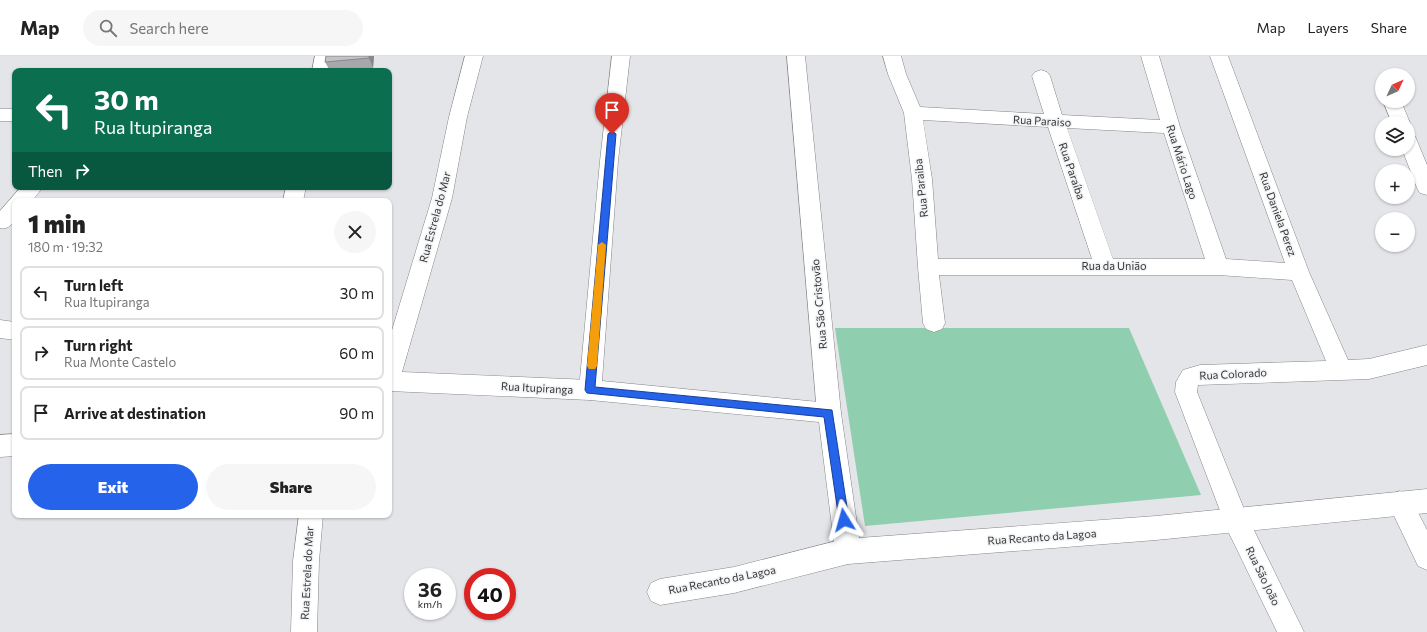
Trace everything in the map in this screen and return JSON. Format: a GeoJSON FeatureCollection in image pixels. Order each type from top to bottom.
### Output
{"type":"FeatureCollection","features":[{"type":"Feature","properties":{"kind":"street"},"geometry":{"type":"LineString","coordinates":[[322,68],[324,56]]}},
{"type":"Feature","properties":{"kind":"street","name":"Rua Estrela do Mar"},"geometry":{"type":"LineString","coordinates":[[392,367],[442,198],[458,117],[474,56]]}},
{"type":"Feature","properties":{"kind":"street"},"geometry":{"type":"LineString","coordinates":[[590,390],[609,161],[621,56]]}},
{"type":"Feature","properties":{"kind":"street","name":"Rua São Cristovão"},"geometry":{"type":"LineString","coordinates":[[796,56],[829,413],[848,551]]}},
{"type":"Feature","properties":{"kind":"street","name":"Rua Paraiba"},"geometry":{"type":"LineString","coordinates":[[892,56],[897,74],[913,113],[922,179],[928,267],[934,323]]}},
{"type":"Feature","properties":{"kind":"street","name":"Rua Mário Lago"},"geometry":{"type":"LineString","coordinates":[[1150,56],[1171,127],[1218,267]]}},
{"type":"Feature","properties":{"kind":"street","name":"Rua Daniela Perez"},"geometry":{"type":"LineString","coordinates":[[1219,56],[1299,272],[1341,370]]}},
{"type":"Feature","properties":{"kind":"street","name":"Rua Paraíba"},"geometry":{"type":"LineString","coordinates":[[1041,76],[1055,122],[1105,266]]}},
{"type":"Feature","properties":{"kind":"street","name":"Rua Paraiso"},"geometry":{"type":"LineString","coordinates":[[913,113],[1055,122],[1171,127]]}},
{"type":"Feature","properties":{"kind":"street"},"geometry":{"type":"LineString","coordinates":[[0,115],[12,115]]}},
{"type":"Feature","properties":{"kind":"street"},"geometry":{"type":"LineString","coordinates":[[1414,156],[1427,188]]}},
{"type":"Feature","properties":{"kind":"street"},"geometry":{"type":"LineString","coordinates":[[23,198],[30,190]]}},
{"type":"Feature","properties":{"kind":"street","name":"Rua da União"},"geometry":{"type":"LineString","coordinates":[[928,267],[1218,267],[1299,272]]}},
{"type":"Feature","properties":{"kind":"street"},"geometry":{"type":"LineString","coordinates":[[0,329],[12,331]]}},
{"type":"Feature","properties":{"kind":"street","name":"Rua Colorado"},"geometry":{"type":"LineString","coordinates":[[1236,520],[1186,392],[1187,382],[1191,377],[1200,374],[1369,369],[1427,355]]}},
{"type":"Feature","properties":{"kind":"street","name":"Rua Itupiranga"},"geometry":{"type":"LineString","coordinates":[[392,381],[590,390],[829,413]]}},
{"type":"Feature","properties":{"kind":"street"},"geometry":{"type":"LineString","coordinates":[[0,446],[12,445]]}},
{"type":"Feature","properties":{"kind":"street","name":"Rua Recanto da Lagoa"},"geometry":{"type":"LineString","coordinates":[[660,592],[734,580],[848,551],[1156,528],[1427,501]]}},
{"type":"Feature","properties":{"kind":"street"},"geometry":{"type":"LineString","coordinates":[[1400,504],[1427,557]]}},
{"type":"Feature","properties":{"kind":"street","name":"Rua Estrela do Mar"},"geometry":{"type":"LineString","coordinates":[[304,632],[306,561],[311,518]]}},
{"type":"Feature","properties":{"kind":"street","name":"Rua São João"},"geometry":{"type":"LineString","coordinates":[[1236,520],[1291,632]]}},
{"type":"Feature","properties":{"kind":"green space"},"geometry":{"type":"Polygon","coordinates":[[[835,328],[1129,328],[1201,495],[865,526],[835,328]]]}},
{"type":"Feature","properties":{"kind":"building"},"geometry":{"type":"Polygon","coordinates":[[[326,56],[369,56],[369,58],[325,62],[326,56]]]}},
{"type":"Feature","properties":{"kind":"slow traffic"},"geometry":{"type":"LineString","coordinates":[[592,366],[602,245]]}},
{"type":"Feature","properties":{"kind":"route"},"geometry":{"type":"LineString","coordinates":[[612,134],[590,390],[829,413],[844,520]]}}]}
